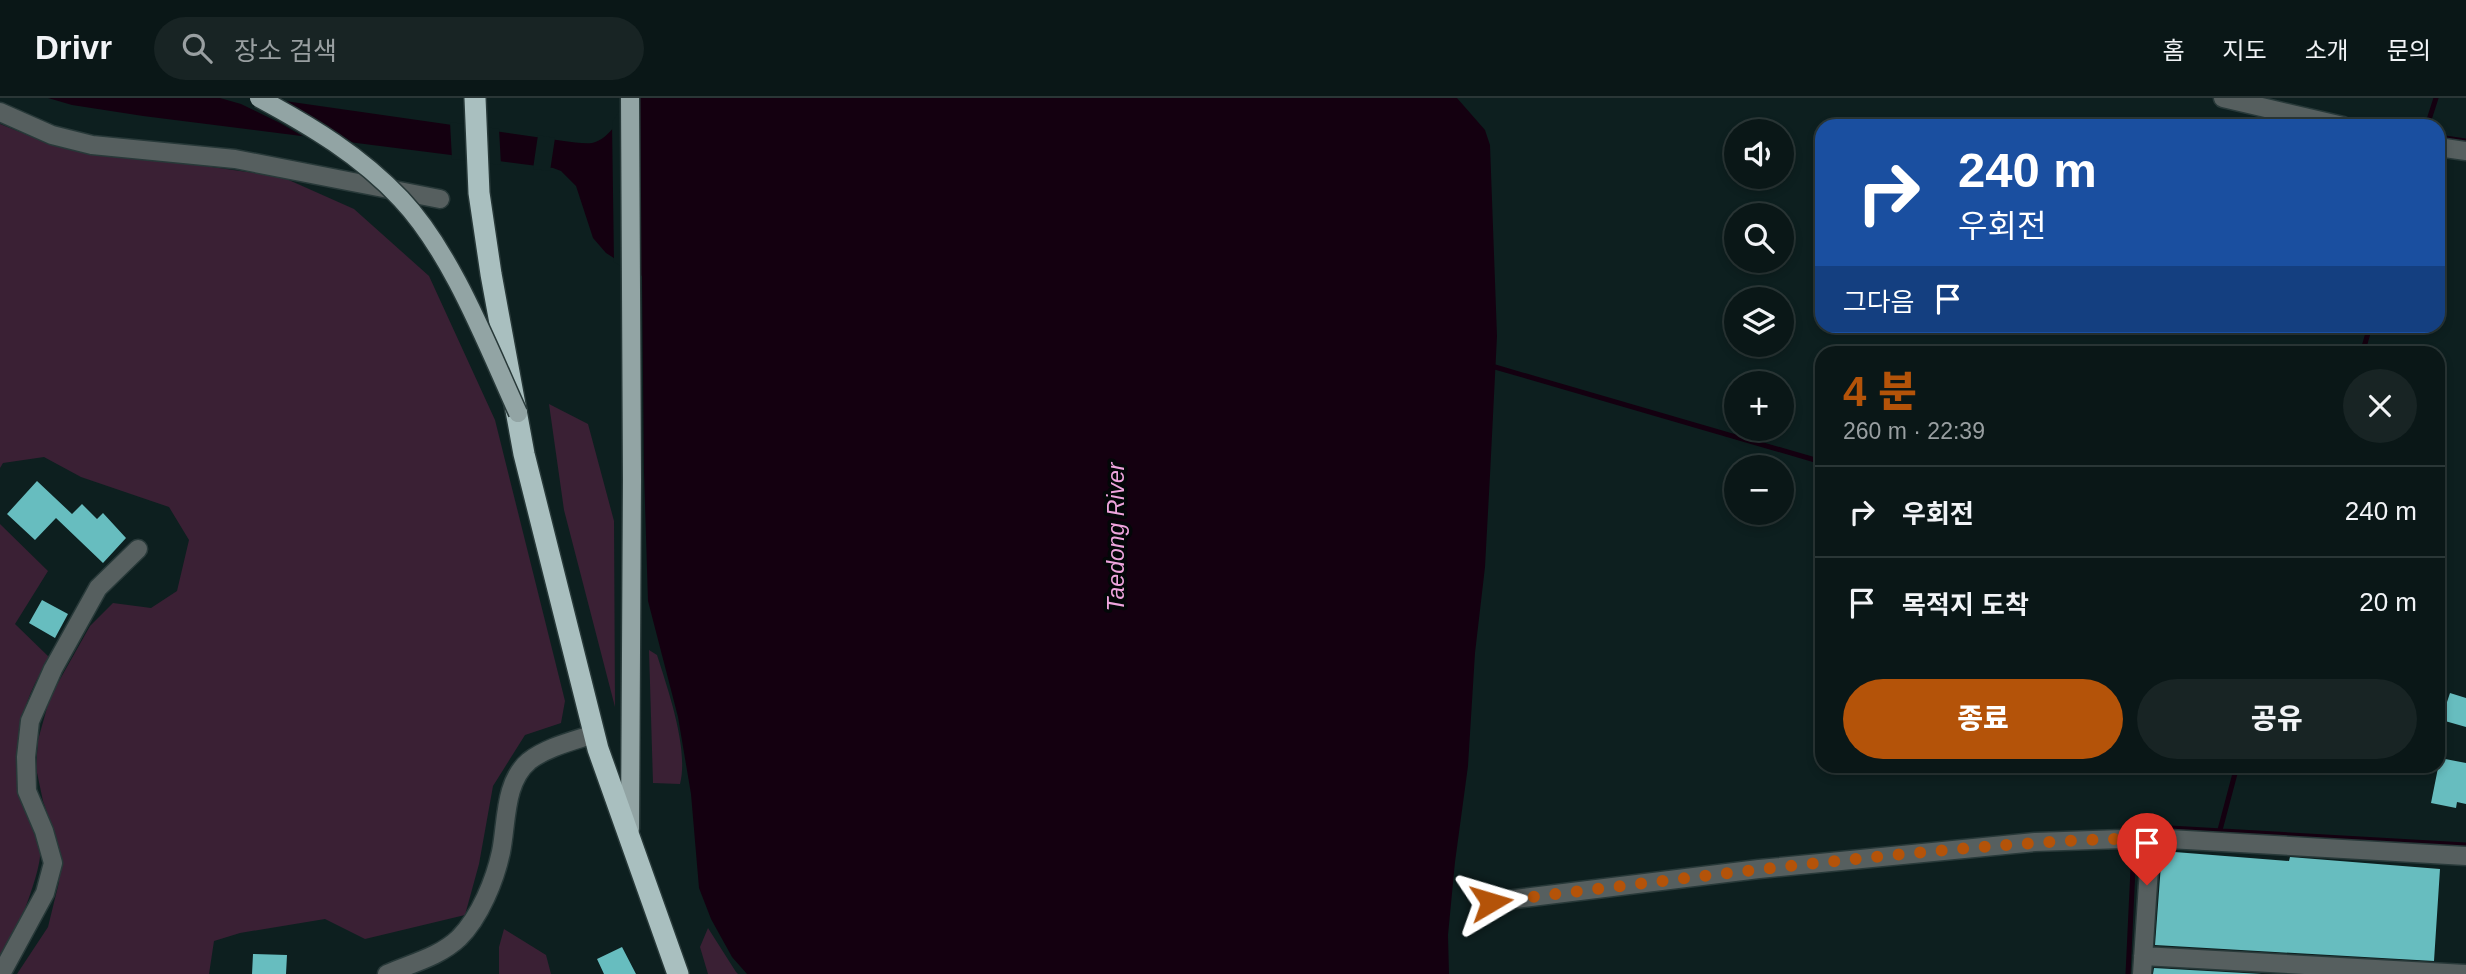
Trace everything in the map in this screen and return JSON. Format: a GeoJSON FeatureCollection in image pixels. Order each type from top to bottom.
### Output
{"type":"FeatureCollection","features":[{"type":"Feature","properties":{"kind":"highway"},"geometry":{"type":"LineString","coordinates":[[475,98],[480,193],[491,274],[524,454],[596,742],[678,974]]}},
{"type":"Feature","properties":{"kind":"main road"},"geometry":{"type":"LineString","coordinates":[[259,98],[323,134],[355,157],[401,199],[432,238],[452,274],[518,413]]}},
{"type":"Feature","properties":{"kind":"main road"},"geometry":{"type":"LineString","coordinates":[[630,98],[630,836]]}},
{"type":"Feature","properties":{"kind":"street"},"geometry":{"type":"LineString","coordinates":[[2222,98],[2313,119]]}},
{"type":"Feature","properties":{"kind":"street"},"geometry":{"type":"LineString","coordinates":[[0,112],[52,135],[92,145],[235,159],[440,199]]}},
{"type":"Feature","properties":{"kind":"street"},"geometry":{"type":"LineString","coordinates":[[2445,148],[2466,151]]}},
{"type":"Feature","properties":{"kind":"street"},"geometry":{"type":"LineString","coordinates":[[1,974],[45,892],[53,863],[44,831],[27,791],[26,757],[30,721],[53,669],[98,588],[138,549]]}},
{"type":"Feature","properties":{"kind":"street"},"geometry":{"type":"LineString","coordinates":[[387,974],[440,952],[468,928],[495,872],[508,800],[528,762],[545,751],[596,742]]}},
{"type":"Feature","properties":{"kind":"street"},"geometry":{"type":"LineString","coordinates":[[2151,838],[2142,965],[2466,974]]}},
{"type":"Feature","properties":{"kind":"street"},"geometry":{"type":"LineString","coordinates":[[1491,902],[1759,869],[2035,842],[2151,838],[2466,856]]}},
{"type":"Feature","properties":{"kind":"shaded area"},"geometry":{"type":"Polygon","coordinates":[[[0,124],[50,144],[282,177],[354,209],[429,276],[495,420],[565,701],[561,723],[525,735],[493,786],[479,864],[465,915],[365,939],[325,919],[240,933],[214,941],[209,974],[17,974],[48,927],[59,882],[55,836],[43,801],[36,768],[38,740],[50,697],[90,626],[113,603],[151,608],[177,591],[189,540],[169,507],[81,477],[44,457],[3,463],[0,468],[0,124]]]}},
{"type":"Feature","properties":{"kind":"shaded area"},"geometry":{"type":"Polygon","coordinates":[[[549,404],[588,424],[614,521],[615,707],[564,510],[549,404]]]}},
{"type":"Feature","properties":{"kind":"shaded area"},"geometry":{"type":"Polygon","coordinates":[[[0,524],[48,571],[15,624],[50,658],[25,709],[18,745],[19,783],[38,840],[39,862],[25,909],[0,963],[0,524]]]}},
{"type":"Feature","properties":{"kind":"shaded area"},"geometry":{"type":"Polygon","coordinates":[[[649,650],[657,655],[680,737],[680,784],[653,783],[649,650]]]}},
{"type":"Feature","properties":{"kind":"shaded area"},"geometry":{"type":"Polygon","coordinates":[[[708,928],[738,974],[708,974],[700,947],[708,928]]]}},
{"type":"Feature","properties":{"kind":"shaded area"},"geometry":{"type":"Polygon","coordinates":[[[504,929],[546,955],[551,974],[499,974],[499,947],[504,929]]]}},
{"type":"Feature","properties":{"kind":"water","name":"Taedong River"},"geometry":{"type":"Polygon","coordinates":[[[48,98],[264,98],[592,143],[611,131],[632,98],[1457,98],[1485,130],[1490,145],[1497,336],[1485,567],[1475,653],[1468,766],[1448,935],[1449,974],[747,974],[732,957],[711,919],[699,888],[691,794],[678,717],[648,601],[642,276],[606,253],[593,238],[576,186],[561,171],[553,168],[143,116],[72,105],[48,98]]]}},
{"type":"Feature","properties":{"kind":"pier"},"geometry":{"type":"Polygon","coordinates":[[[220,98],[281,98],[360,147],[311,141],[241,104],[220,98]]]}},
{"type":"Feature","properties":{"kind":"pier"},"geometry":{"type":"Polygon","coordinates":[[[628,98],[637,276],[614,262],[612,122],[628,98]]]}},
{"type":"Feature","properties":{"kind":"pier"},"geometry":{"type":"Polygon","coordinates":[[[450,122],[499,129],[501,165],[452,159],[450,122]]]}},
{"type":"Feature","properties":{"kind":"pier"},"geometry":{"type":"Polygon","coordinates":[[[538,135],[555,138],[550,171],[533,169],[538,135]]]}},
{"type":"Feature","properties":{"kind":"building"},"geometry":{"type":"Polygon","coordinates":[[[37,481],[72,514],[82,504],[97,519],[103,513],[126,538],[103,563],[56,518],[35,540],[7,514],[37,481]]]}},
{"type":"Feature","properties":{"kind":"building"},"geometry":{"type":"Polygon","coordinates":[[[42,600],[68,614],[55,638],[29,623],[42,600]]]}},
{"type":"Feature","properties":{"kind":"building"},"geometry":{"type":"Polygon","coordinates":[[[2450,693],[2466,698],[2466,727],[2445,721],[2450,693]]]}},
{"type":"Feature","properties":{"kind":"building"},"geometry":{"type":"Polygon","coordinates":[[[2445,759],[2466,763],[2466,804],[2457,802],[2456,808],[2431,803],[2437,773],[2445,773],[2445,759]]]}},
{"type":"Feature","properties":{"kind":"building"},"geometry":{"type":"Polygon","coordinates":[[[2162,851],[2289,861],[2290,857],[2440,869],[2434,961],[2155,945],[2162,851]]]}},
{"type":"Feature","properties":{"kind":"building"},"geometry":{"type":"Polygon","coordinates":[[[622,947],[636,974],[604,974],[597,959],[622,947]]]}},
{"type":"Feature","properties":{"kind":"building"},"geometry":{"type":"Polygon","coordinates":[[[253,954],[287,955],[286,974],[252,974],[253,954]]]}},
{"type":"Feature","properties":{"kind":"building"},"geometry":{"type":"Polygon","coordinates":[[[2154,968],[2262,974],[2153,974],[2154,968]]]}},
{"type":"Feature","properties":{"kind":"waterway"},"geometry":{"type":"LineString","coordinates":[[2429,119],[2436,98]]}},
{"type":"Feature","properties":{"kind":"waterway"},"geometry":{"type":"LineString","coordinates":[[2445,138],[2466,141]]}},
{"type":"Feature","properties":{"kind":"waterway"},"geometry":{"type":"LineString","coordinates":[[2364,346],[2368,333]]}},
{"type":"Feature","properties":{"kind":"waterway"},"geometry":{"type":"LineString","coordinates":[[1495,367],[1815,460]]}},
{"type":"Feature","properties":{"kind":"waterway"},"geometry":{"type":"LineString","coordinates":[[2220,830],[2235,773]]}},
{"type":"Feature","properties":{"kind":"waterway"},"geometry":{"type":"LineString","coordinates":[[2128,974],[2135,826],[2466,845]]}},
{"type":"Feature","properties":{"kind":"route"},"geometry":{"type":"LineString","coordinates":[[1491,902],[1759,869],[2035,842],[2151,838],[2147,885]]}}]}
